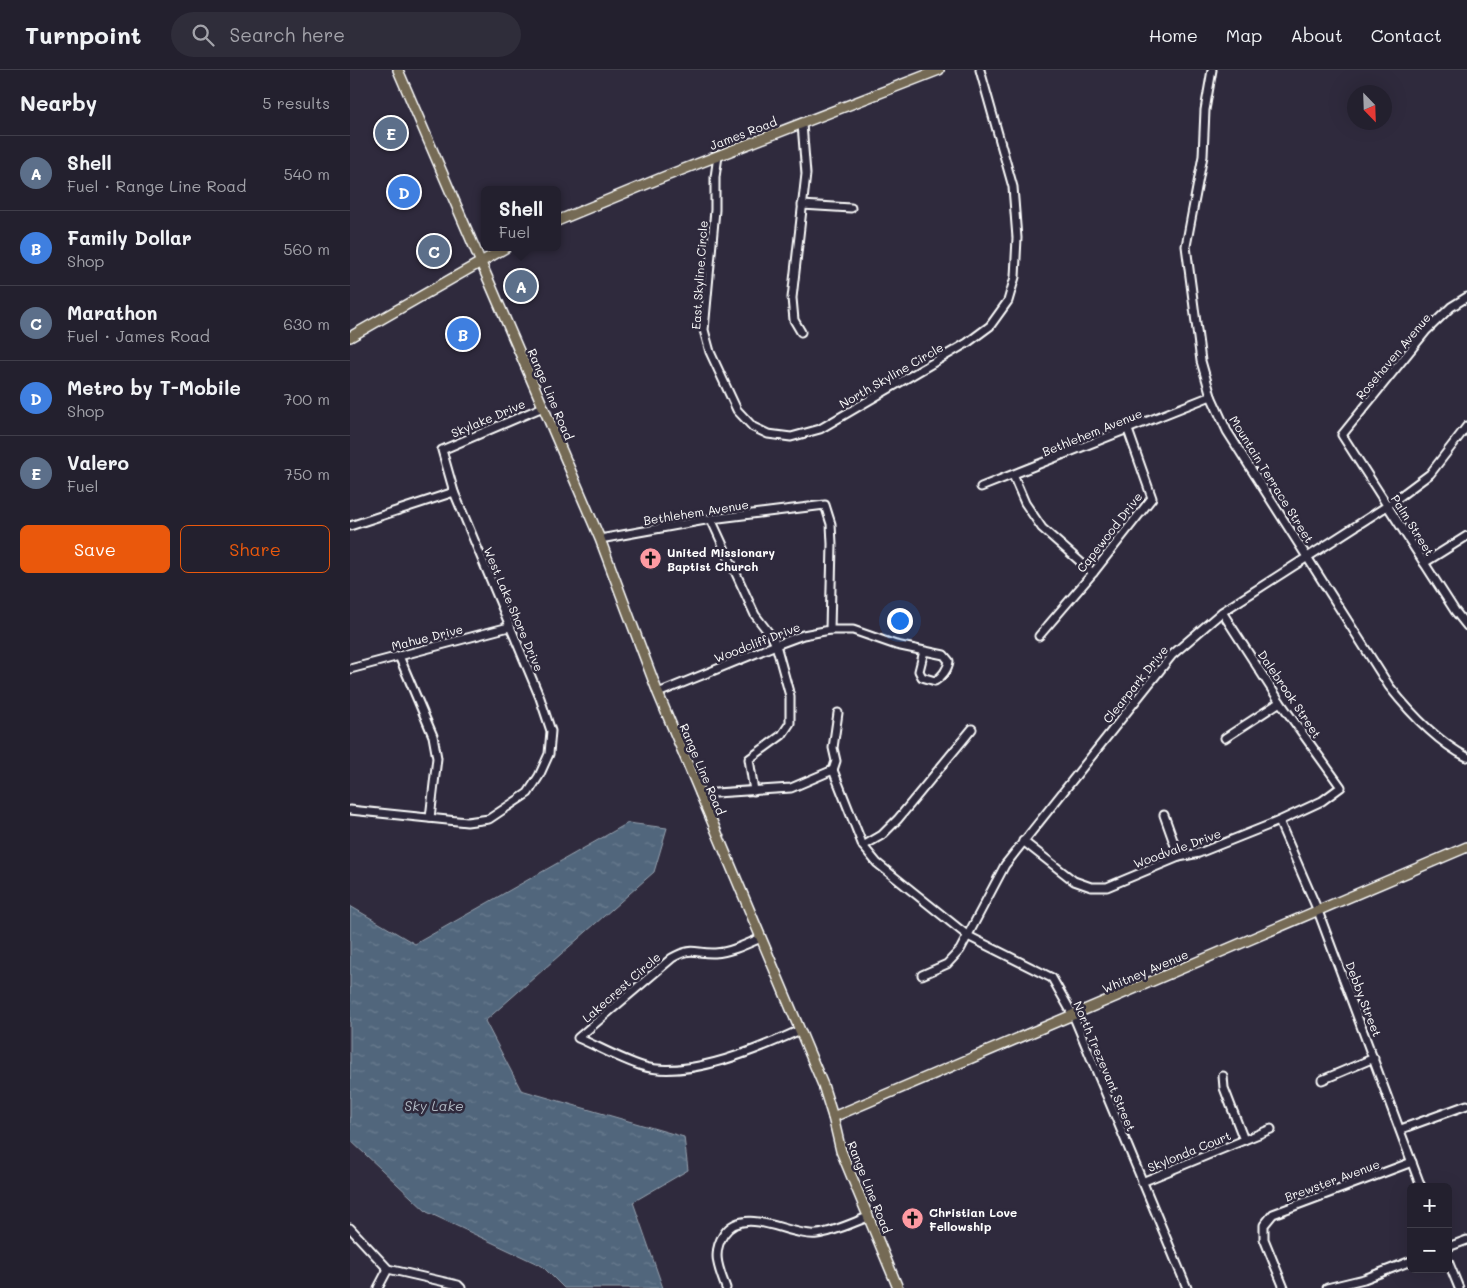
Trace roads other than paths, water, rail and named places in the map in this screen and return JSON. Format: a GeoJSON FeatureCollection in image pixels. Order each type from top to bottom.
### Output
{"type":"FeatureCollection","features":[{"type":"Feature","properties":{"kind":"main road","name":"Range Line Road"},"geometry":{"type":"LineString","coordinates":[[398,70],[600,540],[658,693],[823,1086],[841,1150],[898,1288]]}},
{"type":"Feature","properties":{"kind":"main road","name":"James Road"},"geometry":{"type":"LineString","coordinates":[[561,219],[938,70]]}},
{"type":"Feature","properties":{"kind":"main road"},"geometry":{"type":"LineString","coordinates":[[350,337],[500,251]]}},
{"type":"Feature","properties":{"kind":"main road","name":"Whitney Avenue"},"geometry":{"type":"LineString","coordinates":[[833,1117],[1467,848]]}},
{"type":"Feature","properties":{"kind":"street","name":"North Skyline Circle"},"geometry":{"type":"LineString","coordinates":[[768,434],[792,437],[820,428],[968,343],[990,326],[1008,301],[1015,277],[1017,238],[1013,187],[980,70]]}},
{"type":"Feature","properties":{"kind":"street","name":"Mountain Terrace Street"},"geometry":{"type":"LineString","coordinates":[[1212,70],[1205,110],[1203,156],[1186,246],[1201,361],[1211,396],[1227,430],[1389,686],[1411,714],[1455,751],[1467,757]]}},
{"type":"Feature","properties":{"kind":"street"},"geometry":{"type":"LineString","coordinates":[[802,124],[806,174],[792,298],[794,320],[802,332]]}},
{"type":"Feature","properties":{"kind":"street","name":"East Skyline Circle"},"geometry":{"type":"LineString","coordinates":[[718,156],[704,330],[710,352],[737,410],[752,427],[768,434]]}},
{"type":"Feature","properties":{"kind":"street"},"geometry":{"type":"LineString","coordinates":[[802,205],[851,208]]}},
{"type":"Feature","properties":{"kind":"street","name":"Rosehaven Avenue"},"geometry":{"type":"LineString","coordinates":[[1342,435],[1426,331],[1451,307],[1467,297]]}},
{"type":"Feature","properties":{"kind":"street","name":"Bethlehem Avenue"},"geometry":{"type":"LineString","coordinates":[[981,487],[1211,396]]}},
{"type":"Feature","properties":{"kind":"street","name":"Skylake Drive"},"geometry":{"type":"LineString","coordinates":[[442,450],[543,407]]}},
{"type":"Feature","properties":{"kind":"street","name":"Clearpark Drive"},"geometry":{"type":"LineString","coordinates":[[922,975],[947,964],[960,950],[1005,865],[1172,655],[1222,612],[1387,506],[1430,474],[1467,426]]}},
{"type":"Feature","properties":{"kind":"street","name":"Capewood Drive"},"geometry":{"type":"LineString","coordinates":[[1039,636],[1093,573],[1152,498],[1128,430]]}},
{"type":"Feature","properties":{"kind":"street","name":"Palm Street"},"geometry":{"type":"LineString","coordinates":[[1342,435],[1455,612],[1467,626]]}},
{"type":"Feature","properties":{"kind":"street","name":"West Lake Shore Drive"},"geometry":{"type":"LineString","coordinates":[[350,810],[467,822],[489,819],[528,793],[539,776],[549,754],[551,730],[540,698],[454,492],[442,450]]}},
{"type":"Feature","properties":{"kind":"street"},"geometry":{"type":"LineString","coordinates":[[1012,475],[1025,503],[1042,528],[1093,573]]}},
{"type":"Feature","properties":{"kind":"street"},"geometry":{"type":"LineString","coordinates":[[350,526],[454,492]]}},
{"type":"Feature","properties":{"kind":"street","name":"Bethlehem Avenue"},"geometry":{"type":"LineString","coordinates":[[600,540],[711,519],[825,505],[831,524],[832,544],[830,630]]}},
{"type":"Feature","properties":{"kind":"street"},"geometry":{"type":"LineString","coordinates":[[711,519],[755,615],[776,645],[790,696],[790,723],[782,735],[749,759],[754,791]]}},
{"type":"Feature","properties":{"kind":"street"},"geometry":{"type":"LineString","coordinates":[[1424,563],[1467,536]]}},
{"type":"Feature","properties":{"kind":"street","name":"Dalebrook Street"},"geometry":{"type":"LineString","coordinates":[[1222,612],[1280,702],[1341,786]]}},
{"type":"Feature","properties":{"kind":"street","name":"Mahue Drive"},"geometry":{"type":"LineString","coordinates":[[350,669],[509,627]]}},
{"type":"Feature","properties":{"kind":"street","name":"Woodcliff Drive"},"geometry":{"type":"LineString","coordinates":[[658,693],[803,635],[830,630],[854,630],[896,645],[944,655],[949,661],[948,666],[940,678],[935,681],[922,677],[919,671],[924,651]]}},
{"type":"Feature","properties":{"kind":"street"},"geometry":{"type":"LineString","coordinates":[[399,656],[433,736],[436,750],[437,758],[430,818]]}},
{"type":"Feature","properties":{"kind":"street"},"geometry":{"type":"LineString","coordinates":[[1225,738],[1280,702]]}},
{"type":"Feature","properties":{"kind":"street"},"geometry":{"type":"LineString","coordinates":[[700,794],[791,788],[833,770],[836,761],[833,748],[838,713]]}},
{"type":"Feature","properties":{"kind":"street"},"geometry":{"type":"LineString","coordinates":[[863,846],[882,835],[898,819],[972,729]]}},
{"type":"Feature","properties":{"kind":"street","name":"North Trezevant Street"},"geometry":{"type":"LineString","coordinates":[[833,770],[863,846],[877,863],[968,936],[1052,978],[1073,1015],[1187,1288]]}},
{"type":"Feature","properties":{"kind":"street","name":"Woodvale Drive"},"geometry":{"type":"LineString","coordinates":[[1023,841],[1074,881],[1091,887],[1107,887],[1179,857],[1199,853],[1279,821],[1322,801],[1341,786]]}},
{"type":"Feature","properties":{"kind":"street"},"geometry":{"type":"LineString","coordinates":[[1164,815],[1179,857]]}},
{"type":"Feature","properties":{"kind":"street","name":"Debby Street"},"geometry":{"type":"LineString","coordinates":[[1279,821],[1318,911],[1401,1129],[1420,1183]]}},
{"type":"Feature","properties":{"kind":"street","name":"Lakecrest Circle"},"geometry":{"type":"LineString","coordinates":[[761,938],[730,951],[714,953],[695,950],[683,952],[672,958],[578,1038],[642,1066],[664,1070],[684,1068],[720,1060],[762,1047],[800,1030]]}},
{"type":"Feature","properties":{"kind":"street"},"geometry":{"type":"LineString","coordinates":[[1322,1080],[1374,1058]]}},
{"type":"Feature","properties":{"kind":"street"},"geometry":{"type":"LineString","coordinates":[[1223,1076],[1224,1088],[1244,1140]]}},
{"type":"Feature","properties":{"kind":"street"},"geometry":{"type":"LineString","coordinates":[[1401,1129],[1467,1105]]}},
{"type":"Feature","properties":{"kind":"street","name":"Skylonda Court"},"geometry":{"type":"LineString","coordinates":[[1142,1182],[1271,1129]]}},
{"type":"Feature","properties":{"kind":"street","name":"Brewster Avenue"},"geometry":{"type":"LineString","coordinates":[[1284,1288],[1264,1239],[1264,1225],[1273,1214],[1412,1162]]}},
{"type":"Feature","properties":{"kind":"street"},"geometry":{"type":"LineString","coordinates":[[726,1288],[717,1265],[716,1252],[720,1240],[727,1229],[737,1224],[748,1221],[759,1222],[804,1234],[817,1234],[868,1217]]}},
{"type":"Feature","properties":{"kind":"street"},"geometry":{"type":"LineString","coordinates":[[350,1228],[388,1269],[458,1285],[462,1288]]}},
{"type":"Feature","properties":{"kind":"street"},"geometry":{"type":"LineString","coordinates":[[1452,1246],[1467,1240]]}},
{"type":"Feature","properties":{"kind":"street"},"geometry":{"type":"LineString","coordinates":[[1328,1288],[1364,1279],[1407,1263]]}},
{"type":"Feature","properties":{"kind":"street"},"geometry":{"type":"LineString","coordinates":[[378,1288],[388,1269]]}},
{"type":"Feature","properties":{"kind":"street"},"geometry":{"type":"LineString","coordinates":[[1452,1271],[1459,1288]]}},
{"type":"Feature","properties":{"kind":"water","name":"Sky Lake"},"geometry":{"type":"Polygon","coordinates":[[[628,823],[667,828],[654,872],[485,1021],[521,1090],[684,1137],[688,1170],[633,1202],[663,1288],[564,1288],[542,1266],[427,1212],[350,1140],[350,906],[415,944],[628,823]]]}},
{"type":"Feature","properties":{"kind":"place","name":"Valero"},"geometry":{"type":"Point","coordinates":[391,133]}},
{"type":"Feature","properties":{"kind":"place","name":"Metro by T-Mobile"},"geometry":{"type":"Point","coordinates":[404,192]}},
{"type":"Feature","properties":{"kind":"place","name":"Marathon"},"geometry":{"type":"Point","coordinates":[434,251]}},
{"type":"Feature","properties":{"kind":"place","name":"Shell"},"geometry":{"type":"Point","coordinates":[521,286]}},
{"type":"Feature","properties":{"kind":"place","name":"Family Dollar"},"geometry":{"type":"Point","coordinates":[463,334]}},
{"type":"Feature","properties":{"kind":"place","name":"United Missionary Baptist Church"},"geometry":{"type":"Point","coordinates":[651,559]}},
{"type":"Feature","properties":{"kind":"place","name":"Christian Love Fellowship"},"geometry":{"type":"Point","coordinates":[913,1219]}}]}
